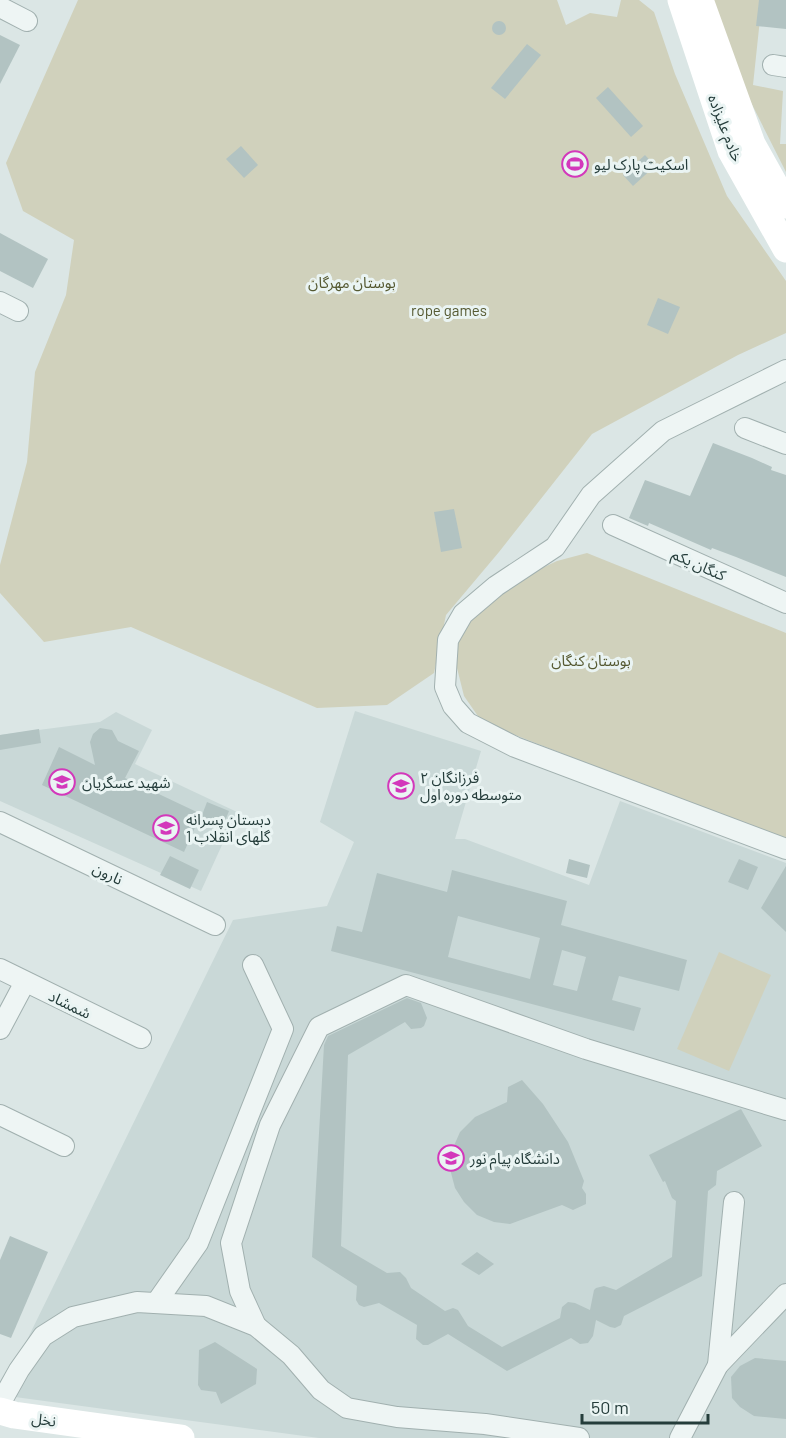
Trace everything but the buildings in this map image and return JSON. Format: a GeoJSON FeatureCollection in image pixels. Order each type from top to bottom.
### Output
{"type":"FeatureCollection","features":[{"type":"Feature","properties":{"kind":"main road","name":"خادم علیزاده"},"geometry":{"type":"LineString","coordinates":[[681,0],[731,151],[786,249]]}},
{"type":"Feature","properties":{"kind":"main road","name":"خادم علیزاده"},"geometry":{"type":"LineString","coordinates":[[700,0],[752,144],[786,205]]}},
{"type":"Feature","properties":{"kind":"main road","name":"نخل"},"geometry":{"type":"LineString","coordinates":[[4,1415],[181,1438]]}},
{"type":"Feature","properties":{"kind":"street"},"geometry":{"type":"LineString","coordinates":[[0,8],[27,21]]}},
{"type":"Feature","properties":{"kind":"street"},"geometry":{"type":"LineString","coordinates":[[0,302],[18,311]]}},
{"type":"Feature","properties":{"kind":"street"},"geometry":{"type":"LineString","coordinates":[[786,370],[663,431],[591,495],[555,547],[496,586],[463,614],[448,640],[445,687],[453,706],[468,723],[515,747],[786,849]]}},
{"type":"Feature","properties":{"kind":"street"},"geometry":{"type":"LineString","coordinates":[[745,428],[786,444]]}},
{"type":"Feature","properties":{"kind":"street","name":"کنگان یکم"},"geometry":{"type":"LineString","coordinates":[[613,525],[786,603]]}},
{"type":"Feature","properties":{"kind":"street","name":"نارون"},"geometry":{"type":"LineString","coordinates":[[0,822],[215,925]]}},
{"type":"Feature","properties":{"kind":"street"},"geometry":{"type":"LineString","coordinates":[[156,1303],[198,1244],[283,1029],[253,965]]}},
{"type":"Feature","properties":{"kind":"street","name":"شمشاد"},"geometry":{"type":"LineString","coordinates":[[0,969],[141,1038]]}},
{"type":"Feature","properties":{"kind":"street"},"geometry":{"type":"LineString","coordinates":[[0,1029],[25,982]]}},
{"type":"Feature","properties":{"kind":"street"},"geometry":{"type":"LineString","coordinates":[[256,1326],[240,1291],[231,1243],[270,1125],[319,1027],[406,985],[586,1049],[786,1110]]}},
{"type":"Feature","properties":{"kind":"street"},"geometry":{"type":"LineString","coordinates":[[766,1104],[786,1093]]}},
{"type":"Feature","properties":{"kind":"street"},"geometry":{"type":"LineString","coordinates":[[0,1115],[64,1146]]}},
{"type":"Feature","properties":{"kind":"street"},"geometry":{"type":"LineString","coordinates":[[718,1365],[734,1202]]}},
{"type":"Feature","properties":{"kind":"street"},"geometry":{"type":"LineString","coordinates":[[680,1438],[718,1365],[786,1294]]}},
{"type":"Feature","properties":{"kind":"street"},"geometry":{"type":"LineString","coordinates":[[4,1415],[19,1371],[43,1335],[73,1317],[137,1302],[206,1306],[256,1326],[291,1355],[321,1390],[347,1408],[397,1417],[484,1424],[579,1438]]}},
{"type":"Feature","properties":{"kind":"shaded area","name":"دانشگاه پیام نور"},"geometry":{"type":"Polygon","coordinates":[[[355,711],[481,751],[455,839],[465,839],[589,885],[620,801],[786,863],[786,1438],[319,1438],[0,1395],[233,920],[327,906],[354,842],[320,822],[355,711]]]}},
{"type":"Feature","properties":{"kind":"shaded area"},"geometry":{"type":"Polygon","coordinates":[[[116,712],[152,730],[135,764],[237,812],[201,891],[0,801],[0,735],[100,722],[116,712]]]}},
{"type":"Feature","properties":{"kind":"green space","name":"بوستان مهرگان"},"geometry":{"type":"Polygon","coordinates":[[[78,0],[557,0],[566,25],[590,13],[617,17],[621,0],[639,0],[654,12],[675,74],[727,196],[786,281],[786,333],[738,355],[592,434],[446,615],[434,673],[387,705],[317,708],[131,627],[44,642],[0,593],[0,565],[27,462],[35,372],[66,295],[74,240],[23,211],[6,163],[78,0]]]}},
{"type":"Feature","properties":{"kind":"green space"},"geometry":{"type":"Polygon","coordinates":[[[712,0],[762,0],[753,85],[783,91],[780,144],[786,144],[786,172],[726,53],[712,0]]]}},
{"type":"Feature","properties":{"kind":"green space","name":"بوستان کنگان"},"geometry":{"type":"Polygon","coordinates":[[[587,553],[786,633],[786,841],[482,722],[464,696],[455,660],[460,632],[475,611],[527,575],[557,561],[587,553]]]}},
{"type":"Feature","properties":{"kind":"green space"},"geometry":{"type":"Polygon","coordinates":[[[719,952],[771,975],[729,1071],[677,1049],[719,952]]]}},
{"type":"Feature","properties":{"kind":"place","name":"اسکیت پارک لیو"},"geometry":{"type":"Point","coordinates":[575,164]}},
{"type":"Feature","properties":{"kind":"place","name":"شهید عسگریان"},"geometry":{"type":"Point","coordinates":[62,782]}},
{"type":"Feature","properties":{"kind":"place","name":"فرزانگان ۲ متوسطه دوره اول"},"geometry":{"type":"Point","coordinates":[401,786]}},
{"type":"Feature","properties":{"kind":"place","name":"دبستان پسرانه گلهای انقلاب 1"},"geometry":{"type":"Point","coordinates":[166,828]}},
{"type":"Feature","properties":{"kind":"place","name":"دانشگاه پیام نور"},"geometry":{"type":"Point","coordinates":[451,1158]}},
{"type":"Feature","properties":{"kind":"park label","name":"rope games"},"geometry":{"type":"Point","coordinates":[449,310]}}]}
